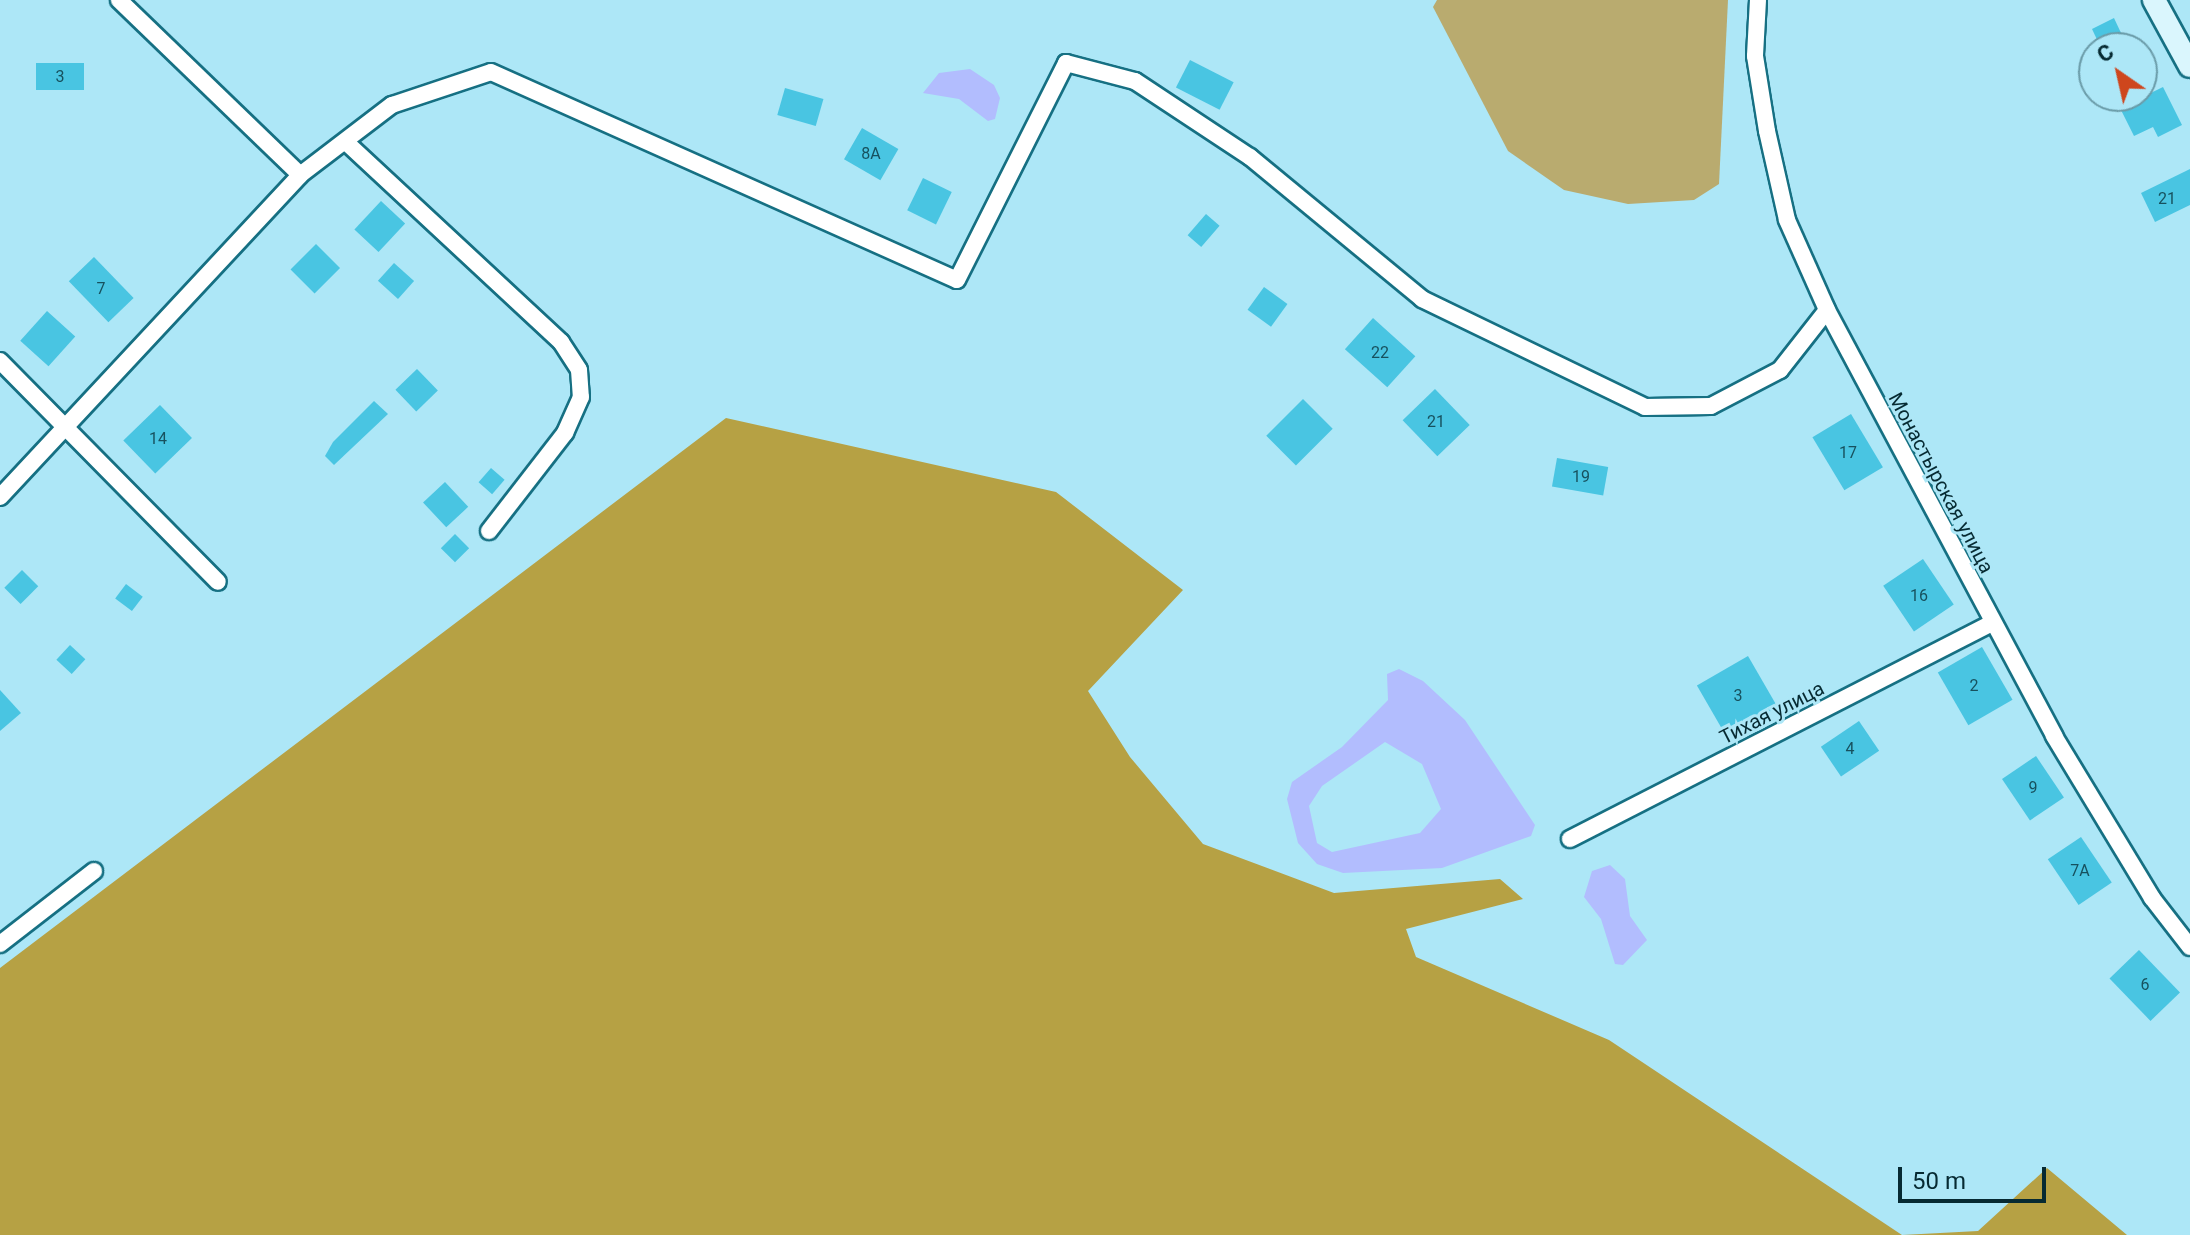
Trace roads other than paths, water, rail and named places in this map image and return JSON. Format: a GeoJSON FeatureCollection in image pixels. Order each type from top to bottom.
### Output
{"type":"FeatureCollection","features":[{"type":"Feature","properties":{"kind":"main road"},"geometry":{"type":"LineString","coordinates":[[2154,0],[2190,66]]}},
{"type":"Feature","properties":{"kind":"street"},"geometry":{"type":"LineString","coordinates":[[119,0],[300,175]]}},
{"type":"Feature","properties":{"kind":"street","name":"Монастырская улица"},"geometry":{"type":"LineString","coordinates":[[1758,0],[1755,56],[1767,131],[1787,220],[1827,310],[1992,623],[2152,898],[2190,947]]}},
{"type":"Feature","properties":{"kind":"street"},"geometry":{"type":"LineString","coordinates":[[0,497],[69,428],[300,175],[348,144],[392,105],[491,72],[957,280],[1066,63],[1135,81],[1250,157],[1422,299],[1645,407],[1711,406],[1780,370],[1827,310]]}},
{"type":"Feature","properties":{"kind":"street"},"geometry":{"type":"LineString","coordinates":[[348,144],[561,342],[579,370],[581,397],[565,433],[489,531]]}},
{"type":"Feature","properties":{"kind":"street"},"geometry":{"type":"LineString","coordinates":[[0,361],[218,582]]}},
{"type":"Feature","properties":{"kind":"street","name":"Тихая улица"},"geometry":{"type":"LineString","coordinates":[[1570,839],[1992,623]]}},
{"type":"Feature","properties":{"kind":"street"},"geometry":{"type":"LineString","coordinates":[[0,944],[94,871]]}},
{"type":"Feature","properties":{"kind":"water"},"geometry":{"type":"Polygon","coordinates":[[[970,69],[994,85],[1000,98],[995,119],[988,121],[959,99],[923,93],[939,73],[970,69]]]}},
{"type":"Feature","properties":{"kind":"water"},"geometry":{"type":"Polygon","coordinates":[[[1399,669],[1423,681],[1465,720],[1535,825],[1531,836],[1442,868],[1343,873],[1317,864],[1298,843],[1287,799],[1292,782],[1342,747],[1388,700],[1387,674],[1399,669]],[[1385,742],[1322,786],[1309,806],[1317,843],[1332,852],[1420,833],[1441,809],[1422,764],[1385,742]]]}},
{"type":"Feature","properties":{"kind":"water"},"geometry":{"type":"Polygon","coordinates":[[[1610,865],[1625,879],[1630,916],[1647,940],[1623,965],[1615,964],[1601,919],[1584,897],[1592,871],[1610,865]]]}}]}
